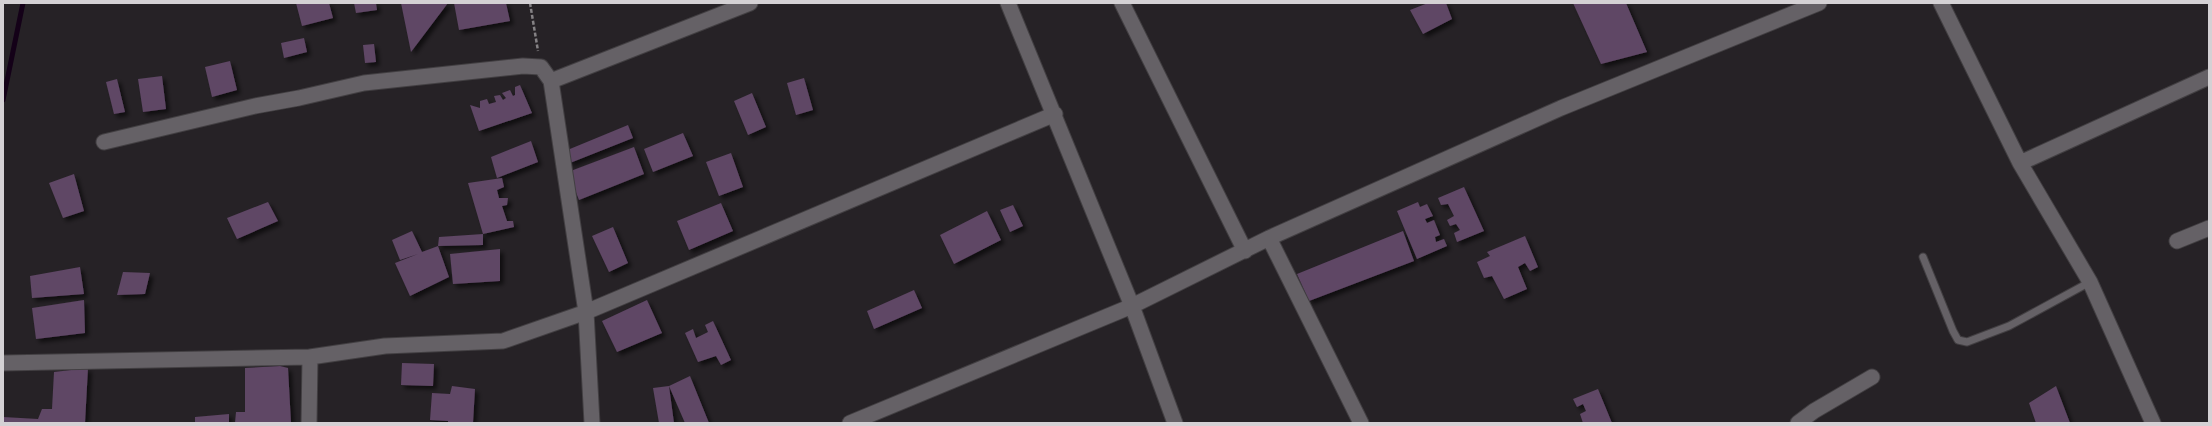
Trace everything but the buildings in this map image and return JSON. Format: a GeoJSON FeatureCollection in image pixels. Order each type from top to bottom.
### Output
{"type":"FeatureCollection","features":[{"type":"Feature","properties":{"kind":"street"},"geometry":{"type":"LineString","coordinates":[[551,81],[750,3]]}},
{"type":"Feature","properties":{"kind":"street"},"geometry":{"type":"LineString","coordinates":[[1008,3],[1055,114],[1132,306],[1175,423]]}},
{"type":"Feature","properties":{"kind":"street"},"geometry":{"type":"LineString","coordinates":[[1122,3],[1245,251]]}},
{"type":"Feature","properties":{"kind":"street"},"geometry":{"type":"LineString","coordinates":[[850,423],[1132,306],[1269,238],[1562,108],[1819,3]]}},
{"type":"Feature","properties":{"kind":"street"},"geometry":{"type":"LineString","coordinates":[[1941,3],[2020,163],[2090,282],[2153,423]]}},
{"type":"Feature","properties":{"kind":"street"},"geometry":{"type":"LineString","coordinates":[[104,142],[255,106],[299,98],[364,83],[522,66],[541,67],[551,81],[586,312],[592,423]]}},
{"type":"Feature","properties":{"kind":"street"},"geometry":{"type":"LineString","coordinates":[[2020,163],[2209,77]]}},
{"type":"Feature","properties":{"kind":"street"},"geometry":{"type":"LineString","coordinates":[[3,363],[310,357],[385,346],[503,341],[586,312],[1055,114]]}},
{"type":"Feature","properties":{"kind":"street"},"geometry":{"type":"LineString","coordinates":[[2177,241],[2209,228]]}},
{"type":"Feature","properties":{"kind":"street"},"geometry":{"type":"LineString","coordinates":[[1269,238],[1360,423]]}},
{"type":"Feature","properties":{"kind":"street"},"geometry":{"type":"LineString","coordinates":[[309,423],[310,357]]}},
{"type":"Feature","properties":{"kind":"street"},"geometry":{"type":"LineString","coordinates":[[1798,423],[1814,411],[1872,377]]}},
{"type":"Feature","properties":{"kind":"lane"},"geometry":{"type":"LineString","coordinates":[[1923,258],[1958,340],[1967,342],[2009,326],[2090,282]]}},
{"type":"Feature","properties":{"kind":"path"},"geometry":{"type":"LineString","coordinates":[[530,3],[541,67]]}},
{"type":"Feature","properties":{"kind":"waterway"},"geometry":{"type":"LineString","coordinates":[[3,100],[23,3]]}}]}
